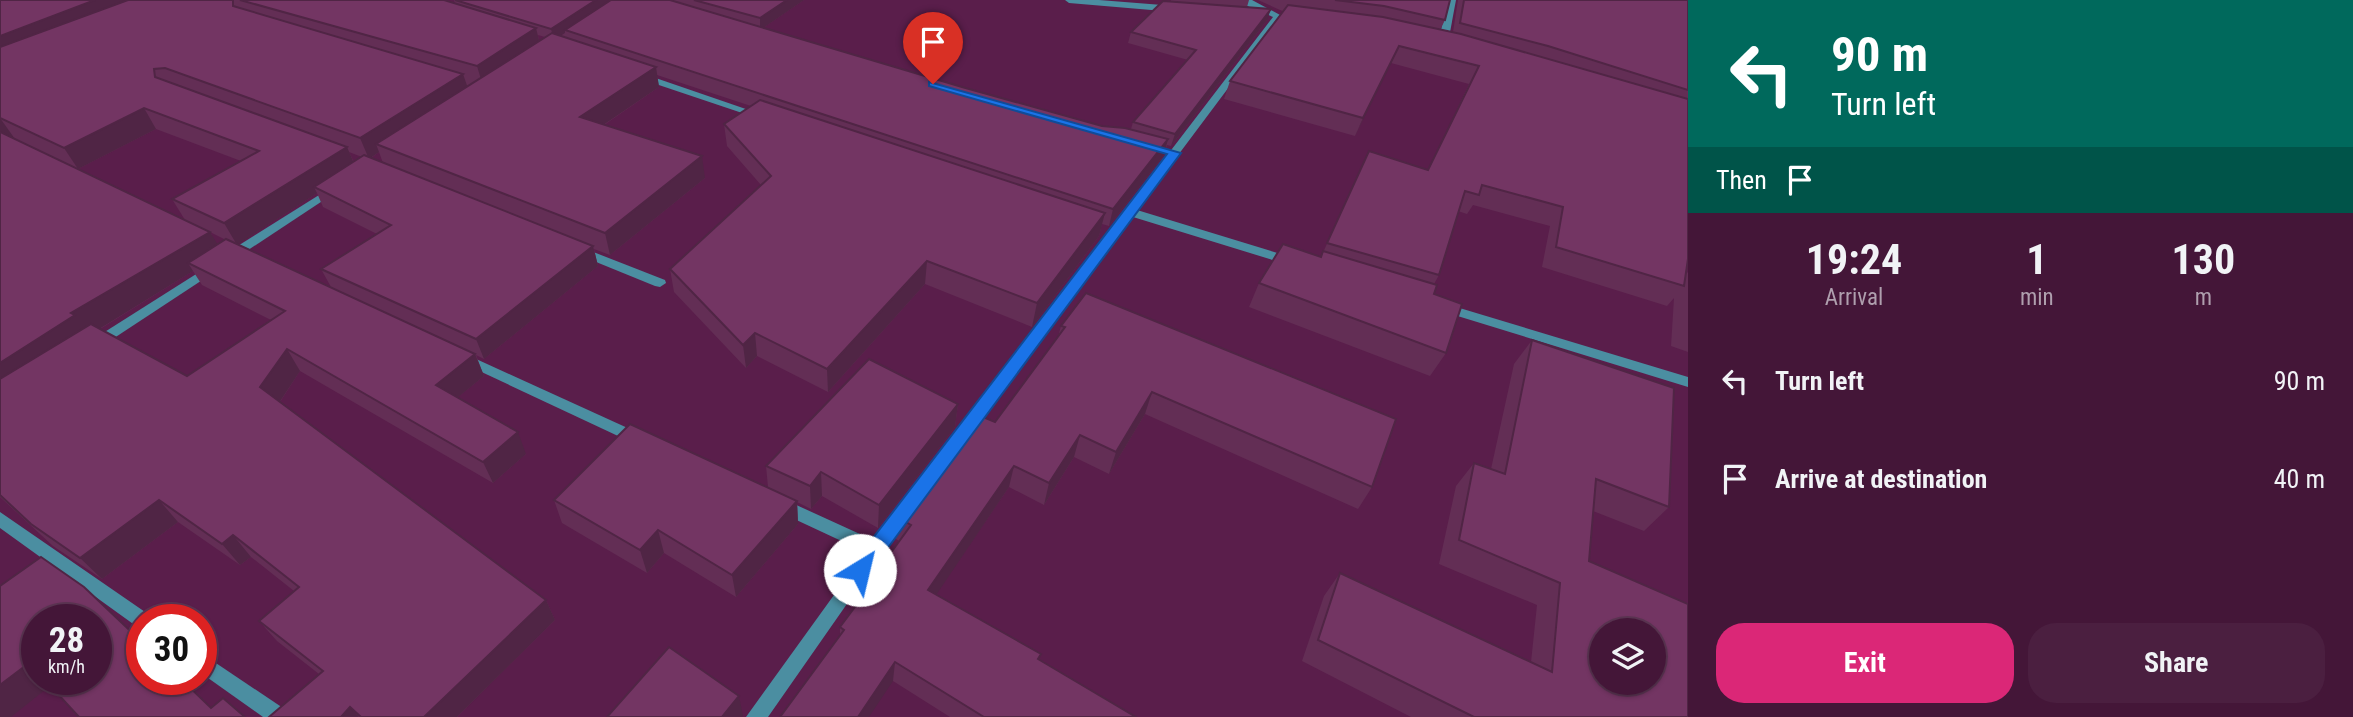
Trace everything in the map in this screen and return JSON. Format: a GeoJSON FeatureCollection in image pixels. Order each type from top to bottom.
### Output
{"type":"FeatureCollection","features":[{"type":"Feature","properties":{"kind":"street"},"geometry":{"type":"LineString","coordinates":[[1069,0],[1183,9]]}},
{"type":"Feature","properties":{"kind":"street"},"geometry":{"type":"LineString","coordinates":[[1248,0],[1248,3],[1284,17]]}},
{"type":"Feature","properties":{"kind":"street"},"geometry":{"type":"LineString","coordinates":[[1443,43],[1452,0]]}},
{"type":"Feature","properties":{"kind":"street"},"geometry":{"type":"LineString","coordinates":[[1237,13],[1284,17]]}},
{"type":"Feature","properties":{"kind":"street"},"geometry":{"type":"LineString","coordinates":[[957,440],[1107,232],[1130,212],[1168,151],[1284,17]]}},
{"type":"Feature","properties":{"kind":"street"},"geometry":{"type":"LineString","coordinates":[[1430,40],[1456,47]]}},
{"type":"Feature","properties":{"kind":"street"},"geometry":{"type":"LineString","coordinates":[[632,73],[775,121]]}},
{"type":"Feature","properties":{"kind":"street"},"geometry":{"type":"LineString","coordinates":[[91,347],[348,180]]}},
{"type":"Feature","properties":{"kind":"street"},"geometry":{"type":"LineString","coordinates":[[1130,212],[1303,265]]}},
{"type":"Feature","properties":{"kind":"street"},"geometry":{"type":"LineString","coordinates":[[572,247],[660,283]]}},
{"type":"Feature","properties":{"kind":"street"},"geometry":{"type":"LineString","coordinates":[[1423,301],[1688,382]]}},
{"type":"Feature","properties":{"kind":"street"},"geometry":{"type":"LineString","coordinates":[[449,351],[649,444]]}},
{"type":"Feature","properties":{"kind":"street"},"geometry":{"type":"LineString","coordinates":[[756,717],[916,494]]}},
{"type":"Feature","properties":{"kind":"street"},"geometry":{"type":"LineString","coordinates":[[762,496],[875,549]]}},
{"type":"Feature","properties":{"kind":"street"},"geometry":{"type":"LineString","coordinates":[[0,519],[126,609]]}},
{"type":"Feature","properties":{"kind":"street"},"geometry":{"type":"LineString","coordinates":[[217,673],[279,717]]}},
{"type":"Feature","properties":{"kind":"building"},"geometry":{"type":"Polygon","coordinates":[[[0,0],[95,0],[0,36],[0,0]]]}},
{"type":"Feature","properties":{"kind":"building"},"geometry":{"type":"Polygon","coordinates":[[[128,0],[233,0],[233,6],[463,74],[360,138],[165,68],[154,69],[155,77],[347,147],[224,223],[172,199],[259,151],[144,108],[64,148],[0,118],[0,47],[128,0]]]}},
{"type":"Feature","properties":{"kind":"building"},"geometry":{"type":"Polygon","coordinates":[[[240,0],[444,0],[536,28],[477,66],[240,0]]]}},
{"type":"Feature","properties":{"kind":"building"},"geometry":{"type":"Polygon","coordinates":[[[455,0],[596,0],[551,29],[455,0]]]}},
{"type":"Feature","properties":{"kind":"building"},"geometry":{"type":"Polygon","coordinates":[[[611,0],[670,0],[962,87],[1102,126],[1125,128],[1168,139],[1113,209],[565,30],[611,0]]]}},
{"type":"Feature","properties":{"kind":"building"},"geometry":{"type":"Polygon","coordinates":[[[694,0],[787,0],[760,18],[694,0]]]}},
{"type":"Feature","properties":{"kind":"building"},"geometry":{"type":"Polygon","coordinates":[[[1335,0],[1450,0],[1445,20],[1384,6],[1335,0]]]}},
{"type":"Feature","properties":{"kind":"building"},"geometry":{"type":"Polygon","coordinates":[[[1464,0],[1688,0],[1688,90],[1548,46],[1460,23],[1464,0]]]}},
{"type":"Feature","properties":{"kind":"building"},"geometry":{"type":"Polygon","coordinates":[[[1163,1],[1271,9],[1175,134],[1133,122],[1196,50],[1131,32],[1163,1]]]}},
{"type":"Feature","properties":{"kind":"building"},"geometry":{"type":"Polygon","coordinates":[[[1288,5],[1383,17],[1461,34],[1688,99],[1688,259],[1684,286],[1556,247],[1563,207],[1482,185],[1479,195],[1465,191],[1439,275],[1327,243],[1369,151],[1428,170],[1479,66],[1399,46],[1363,118],[1230,81],[1288,5]]]}},
{"type":"Feature","properties":{"kind":"building"},"geometry":{"type":"Polygon","coordinates":[[[552,33],[656,67],[580,117],[702,156],[605,233],[376,144],[552,33]]]}},
{"type":"Feature","properties":{"kind":"building"},"geometry":{"type":"Polygon","coordinates":[[[760,100],[1105,213],[1037,303],[927,261],[827,369],[755,333],[743,345],[670,269],[771,176],[724,124],[760,100]]]}},
{"type":"Feature","properties":{"kind":"building"},"geometry":{"type":"Polygon","coordinates":[[[0,132],[210,232],[71,313],[75,315],[0,363],[0,132]]]}},
{"type":"Feature","properties":{"kind":"building"},"geometry":{"type":"Polygon","coordinates":[[[364,155],[593,246],[476,339],[321,269],[391,225],[314,187],[364,155]]]}},
{"type":"Feature","properties":{"kind":"building"},"geometry":{"type":"Polygon","coordinates":[[[226,239],[475,354],[436,385],[518,432],[483,462],[287,349],[260,387],[546,600],[424,717],[361,717],[350,707],[341,717],[269,717],[323,671],[259,621],[299,587],[233,535],[222,544],[159,500],[80,558],[31,524],[0,495],[0,379],[91,324],[187,376],[285,311],[188,263],[226,239]]]}},
{"type":"Feature","properties":{"kind":"building"},"geometry":{"type":"Polygon","coordinates":[[[1283,244],[1321,257],[1323,251],[1437,285],[1434,294],[1462,304],[1446,353],[1259,283],[1283,244]]]}},
{"type":"Feature","properties":{"kind":"building"},"geometry":{"type":"Polygon","coordinates":[[[1086,293],[1396,419],[1372,487],[1152,392],[1116,452],[1080,435],[1049,483],[1014,466],[928,590],[1041,654],[1038,659],[1136,717],[984,717],[895,662],[858,717],[780,717],[844,630],[840,627],[893,556],[890,554],[911,525],[897,517],[976,414],[995,422],[1065,327],[1061,326],[1086,293]]]}},
{"type":"Feature","properties":{"kind":"building"},"geometry":{"type":"Polygon","coordinates":[[[1532,340],[1674,388],[1669,507],[1596,479],[1589,561],[1688,604],[1688,717],[1474,717],[1318,640],[1340,573],[1552,672],[1560,583],[1459,540],[1474,463],[1505,474],[1532,340]]]}},
{"type":"Feature","properties":{"kind":"building"},"geometry":{"type":"Polygon","coordinates":[[[869,359],[958,404],[879,505],[821,472],[810,486],[766,466],[869,359]]]}},
{"type":"Feature","properties":{"kind":"building"},"geometry":{"type":"Polygon","coordinates":[[[630,424],[797,501],[732,575],[658,530],[640,550],[554,500],[630,424]]]}},
{"type":"Feature","properties":{"kind":"building"},"geometry":{"type":"Polygon","coordinates":[[[41,557],[84,587],[102,604],[21,604],[21,669],[0,685],[0,586],[41,557]]]}},
{"type":"Feature","properties":{"kind":"building"},"geometry":{"type":"Polygon","coordinates":[[[112,614],[126,627],[126,695],[198,695],[211,708],[223,698],[245,717],[79,717],[59,695],[112,695],[112,614]]]}},
{"type":"Feature","properties":{"kind":"building"},"geometry":{"type":"Polygon","coordinates":[[[669,647],[739,696],[722,717],[607,717],[669,647]]]}},
{"type":"Feature","properties":{"kind":"route"},"geometry":{"type":"LineString","coordinates":[[860,570],[1175,153],[933,84]]}}]}
